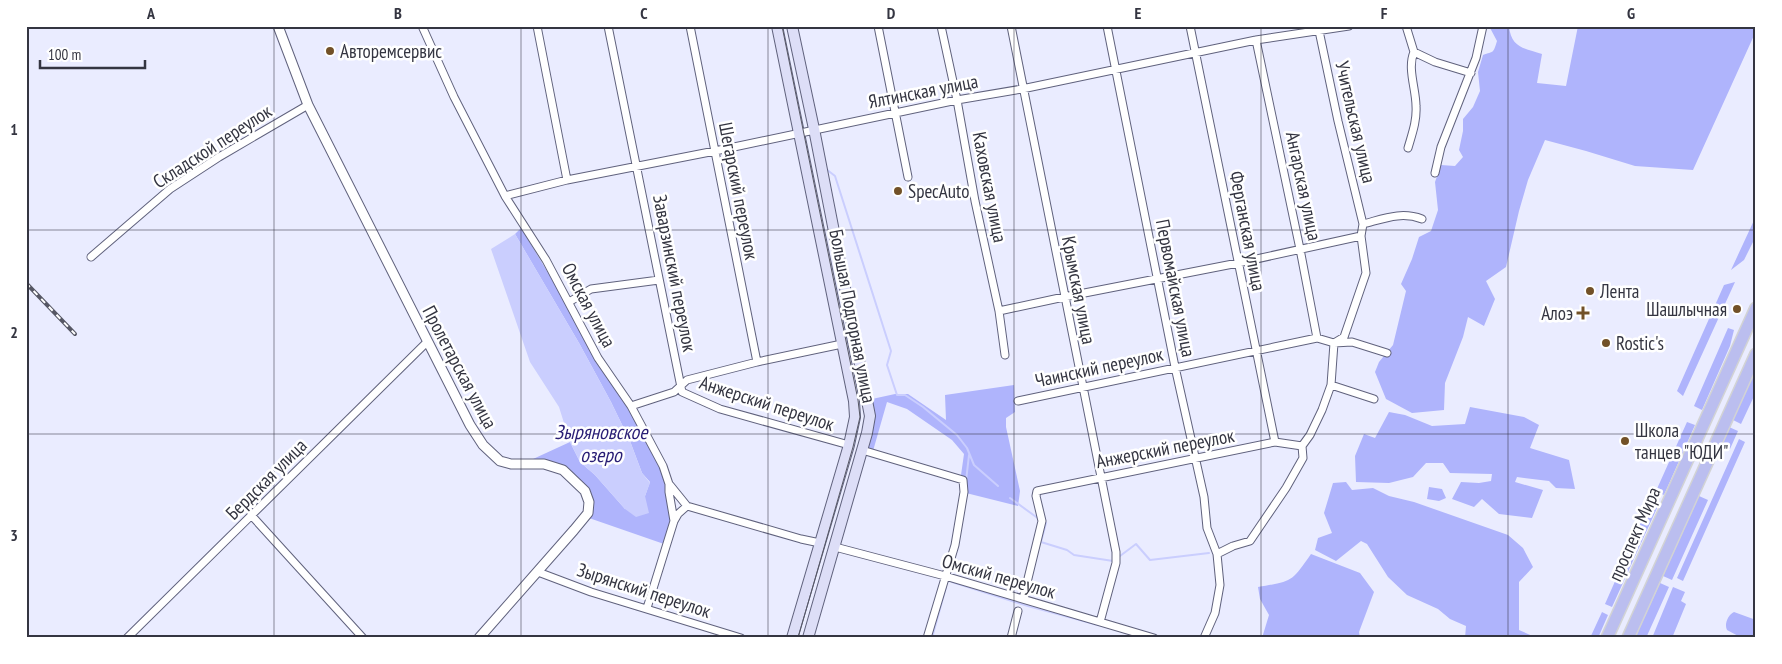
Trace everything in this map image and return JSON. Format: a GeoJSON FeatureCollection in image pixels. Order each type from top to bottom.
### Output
{"type":"FeatureCollection","features":[{"type":"Feature","properties":{"kind":"main road","name":"Большая Подгорная улица"},"geometry":{"type":"LineString","coordinates":[[778,26],[854,401],[855,417],[849,446],[792,638]]}},
{"type":"Feature","properties":{"kind":"main road","name":"Большая Подгорная улица"},"geometry":{"type":"LineString","coordinates":[[792,26],[870,416],[835,547],[808,638]]}},
{"type":"Feature","properties":{"kind":"main road","name":"проспект Мира"},"geometry":{"type":"LineString","coordinates":[[1607,638],[1756,308]]}},
{"type":"Feature","properties":{"kind":"main road","name":"проспект Мира"},"geometry":{"type":"LineString","coordinates":[[1628,638],[1756,354]]}},
{"type":"Feature","properties":{"kind":"main road"},"geometry":{"type":"LineString","coordinates":[[1705,421],[1722,429]]}},
{"type":"Feature","properties":{"kind":"main road"},"geometry":{"type":"LineString","coordinates":[[1638,569],[1657,577]]}},
{"type":"Feature","properties":{"kind":"street","name":"Пролетарская улица"},"geometry":{"type":"LineString","coordinates":[[278,26],[308,105],[470,425],[489,453],[500,461],[511,464],[544,464],[562,470],[585,492],[589,502],[588,512],[538,572],[478,638]]}},
{"type":"Feature","properties":{"kind":"street","name":"Омская улица"},"geometry":{"type":"LineString","coordinates":[[422,26],[454,97],[505,196],[546,260],[598,358],[631,406],[663,466],[670,484],[669,492],[674,521],[647,608]]}},
{"type":"Feature","properties":{"kind":"street"},"geometry":{"type":"LineString","coordinates":[[537,26],[568,180]]}},
{"type":"Feature","properties":{"kind":"street","name":"Заварзинский переулок"},"geometry":{"type":"LineString","coordinates":[[608,26],[681,386]]}},
{"type":"Feature","properties":{"kind":"street","name":"Шегарский переулок"},"geometry":{"type":"LineString","coordinates":[[690,26],[757,362]]}},
{"type":"Feature","properties":{"kind":"street"},"geometry":{"type":"LineString","coordinates":[[878,26],[908,177]]}},
{"type":"Feature","properties":{"kind":"street","name":"Каховская улица"},"geometry":{"type":"LineString","coordinates":[[941,26],[958,100],[975,201],[999,311],[1005,355]]}},
{"type":"Feature","properties":{"kind":"street","name":"Крымская улица"},"geometry":{"type":"LineString","coordinates":[[1011,26],[1116,552],[1116,559],[1100,622]]}},
{"type":"Feature","properties":{"kind":"street","name":"Первомайская улица"},"geometry":{"type":"LineString","coordinates":[[1107,26],[1175,367],[1204,497],[1208,528],[1217,554],[1220,585],[1215,613],[1204,638]]}},
{"type":"Feature","properties":{"kind":"street","name":"Ферганская улица"},"geometry":{"type":"LineString","coordinates":[[1190,26],[1275,442]]}},
{"type":"Feature","properties":{"kind":"street","name":"Ялтинская улица"},"geometry":{"type":"LineString","coordinates":[[505,196],[568,180],[638,167],[799,132],[1256,40],[1318,29],[1349,26]]}},
{"type":"Feature","properties":{"kind":"street"},"geometry":{"type":"LineString","coordinates":[[1406,26],[1414,52],[1411,59],[1416,105],[1416,121],[1408,148]]}},
{"type":"Feature","properties":{"kind":"street"},"geometry":{"type":"LineString","coordinates":[[1435,173],[1441,147],[1476,58],[1483,26]]}},
{"type":"Feature","properties":{"kind":"street","name":"Учительская улица"},"geometry":{"type":"LineString","coordinates":[[1318,29],[1363,224],[1362,236],[1366,273],[1344,337],[1334,343]]}},
{"type":"Feature","properties":{"kind":"street","name":"Ангарская улица"},"geometry":{"type":"LineString","coordinates":[[1256,40],[1317,338]]}},
{"type":"Feature","properties":{"kind":"street"},"geometry":{"type":"LineString","coordinates":[[1414,52],[1435,62],[1471,73]]}},
{"type":"Feature","properties":{"kind":"street","name":"Складской переулок"},"geometry":{"type":"LineString","coordinates":[[91,257],[170,189],[219,157],[308,105]]}},
{"type":"Feature","properties":{"kind":"street"},"geometry":{"type":"LineString","coordinates":[[1363,224],[1397,215],[1412,215],[1422,219]]}},
{"type":"Feature","properties":{"kind":"street"},"geometry":{"type":"LineString","coordinates":[[999,311],[1362,236]]}},
{"type":"Feature","properties":{"kind":"street"},"geometry":{"type":"LineString","coordinates":[[569,302],[591,289],[659,280]]}},
{"type":"Feature","properties":{"kind":"street","name":"Чаинский переулок"},"geometry":{"type":"LineString","coordinates":[[1018,401],[1317,338],[1334,343],[1352,342],[1387,353]]}},
{"type":"Feature","properties":{"kind":"street","name":"Бердская улица"},"geometry":{"type":"LineString","coordinates":[[128,638],[427,342]]}},
{"type":"Feature","properties":{"kind":"street"},"geometry":{"type":"LineString","coordinates":[[1217,554],[1250,540],[1286,488],[1303,458],[1302,446],[1314,426],[1331,385],[1334,343]]}},
{"type":"Feature","properties":{"kind":"street"},"geometry":{"type":"LineString","coordinates":[[631,406],[674,392],[687,380],[757,362],[842,344]]}},
{"type":"Feature","properties":{"kind":"street"},"geometry":{"type":"LineString","coordinates":[[1331,385],[1374,399]]}},
{"type":"Feature","properties":{"kind":"street","name":"Анжерский переулок"},"geometry":{"type":"LineString","coordinates":[[681,386],[682,392],[720,409],[849,446]]}},
{"type":"Feature","properties":{"kind":"street","name":"Анжерский переулок"},"geometry":{"type":"LineString","coordinates":[[1023,599],[1042,521],[1036,493],[1039,490],[1275,442],[1302,446]]}},
{"type":"Feature","properties":{"kind":"street"},"geometry":{"type":"LineString","coordinates":[[862,450],[963,480],[964,492],[955,545],[927,638]]}},
{"type":"Feature","properties":{"kind":"street"},"geometry":{"type":"LineString","coordinates":[[670,484],[687,506],[820,543]]}},
{"type":"Feature","properties":{"kind":"street"},"geometry":{"type":"LineString","coordinates":[[674,521],[678,514],[687,506]]}},
{"type":"Feature","properties":{"kind":"street"},"geometry":{"type":"LineString","coordinates":[[252,516],[363,638]]}},
{"type":"Feature","properties":{"kind":"street","name":"Омский переулок"},"geometry":{"type":"LineString","coordinates":[[835,547],[945,576],[1154,638]]}},
{"type":"Feature","properties":{"kind":"street","name":"Зырянский переулок"},"geometry":{"type":"LineString","coordinates":[[538,572],[591,592],[741,638]]}},
{"type":"Feature","properties":{"kind":"street"},"geometry":{"type":"LineString","coordinates":[[1011,638],[1018,611]]}},
{"type":"Feature","properties":{"kind":"shaded area"},"geometry":{"type":"Polygon","coordinates":[[[1489,26],[1509,26],[1512,39],[1516,43],[1542,54],[1537,83],[1566,86],[1578,26],[1756,26],[1756,31],[1693,170],[1635,166],[1545,140],[1528,180],[1506,267],[1486,281],[1495,299],[1484,326],[1468,317],[1463,337],[1445,383],[1444,410],[1412,413],[1386,399],[1375,372],[1379,362],[1393,345],[1406,291],[1401,284],[1419,237],[1431,231],[1438,210],[1435,182],[1441,165],[1455,166],[1463,157],[1459,150],[1463,131],[1463,119],[1473,107],[1480,91],[1478,72],[1483,55],[1493,51],[1497,41],[1489,26]]]}},
{"type":"Feature","properties":{"kind":"shaded area"},"geometry":{"type":"Polygon","coordinates":[[[1756,216],[1756,236],[1744,260],[1731,270],[1756,216]]]}},
{"type":"Feature","properties":{"kind":"shaded area"},"geometry":{"type":"Polygon","coordinates":[[[521,228],[629,407],[662,468],[671,521],[664,544],[589,518],[594,501],[588,490],[545,460],[533,459],[570,442],[580,462],[595,475],[625,509],[645,496],[650,482],[642,473],[630,441],[579,343],[515,234],[521,228]]]}},
{"type":"Feature","properties":{"kind":"shaded area"},"geometry":{"type":"Polygon","coordinates":[[[1735,282],[1683,396],[1677,391],[1724,285],[1735,282]]]}},
{"type":"Feature","properties":{"kind":"shaded area"},"geometry":{"type":"Polygon","coordinates":[[[1728,328],[1734,330],[1730,346],[1702,410],[1694,406],[1728,328]]]}},
{"type":"Feature","properties":{"kind":"shaded area"},"geometry":{"type":"Polygon","coordinates":[[[1756,368],[1756,392],[1741,424],[1733,420],[1756,368]]]}},
{"type":"Feature","properties":{"kind":"shaded area"},"geometry":{"type":"Polygon","coordinates":[[[1014,385],[1015,412],[1006,418],[1006,427],[1020,491],[1018,506],[966,493],[961,475],[964,454],[952,440],[907,409],[887,402],[873,451],[865,448],[873,415],[872,399],[895,394],[908,394],[946,420],[945,395],[1014,385]]]}},
{"type":"Feature","properties":{"kind":"shaded area"},"geometry":{"type":"Polygon","coordinates":[[[1470,407],[1524,417],[1539,425],[1530,448],[1569,460],[1575,489],[1556,488],[1549,481],[1517,477],[1515,482],[1543,490],[1532,518],[1499,514],[1482,499],[1474,507],[1452,499],[1461,482],[1479,483],[1491,481],[1492,474],[1450,473],[1443,463],[1426,463],[1413,477],[1389,483],[1356,482],[1355,456],[1364,434],[1375,438],[1389,412],[1405,415],[1432,426],[1465,424],[1470,407]]]}},
{"type":"Feature","properties":{"kind":"shaded area"},"geometry":{"type":"Polygon","coordinates":[[[1687,422],[1695,425],[1664,495],[1656,491],[1687,422]]]}},
{"type":"Feature","properties":{"kind":"shaded area"},"geometry":{"type":"Polygon","coordinates":[[[1729,427],[1738,431],[1730,449],[1721,445],[1729,427]]]}},
{"type":"Feature","properties":{"kind":"shaded area"},"geometry":{"type":"Polygon","coordinates":[[[1739,439],[1745,442],[1683,581],[1677,578],[1739,439]]]}},
{"type":"Feature","properties":{"kind":"shaded area"},"geometry":{"type":"Polygon","coordinates":[[[1346,482],[1352,490],[1373,488],[1389,496],[1414,502],[1508,535],[1523,548],[1533,567],[1519,582],[1519,630],[1537,638],[1465,638],[1466,626],[1450,619],[1438,609],[1407,595],[1388,577],[1367,544],[1361,541],[1336,561],[1315,550],[1318,538],[1332,533],[1324,513],[1333,483],[1346,482]]]}},
{"type":"Feature","properties":{"kind":"shaded area"},"geometry":{"type":"Polygon","coordinates":[[[1429,487],[1442,489],[1446,498],[1439,501],[1427,499],[1429,487]]]}},
{"type":"Feature","properties":{"kind":"shaded area"},"geometry":{"type":"Polygon","coordinates":[[[1699,496],[1708,500],[1672,580],[1663,576],[1699,496]]]}},
{"type":"Feature","properties":{"kind":"shaded area"},"geometry":{"type":"Polygon","coordinates":[[[1650,502],[1658,506],[1612,607],[1605,604],[1650,502]]]}},
{"type":"Feature","properties":{"kind":"shaded area"},"geometry":{"type":"Polygon","coordinates":[[[1311,554],[1360,573],[1374,592],[1359,632],[1360,638],[1262,638],[1269,615],[1260,599],[1258,587],[1290,579],[1299,571],[1311,554]]]}},
{"type":"Feature","properties":{"kind":"shaded area"},"geometry":{"type":"Polygon","coordinates":[[[1660,583],[1669,587],[1646,638],[1635,638],[1660,583]]]}},
{"type":"Feature","properties":{"kind":"shaded area"},"geometry":{"type":"Polygon","coordinates":[[[1673,587],[1685,592],[1681,601],[1686,604],[1672,638],[1652,638],[1673,587]]]}},
{"type":"Feature","properties":{"kind":"shaded area"},"geometry":{"type":"Polygon","coordinates":[[[1602,612],[1608,615],[1598,638],[1590,638],[1602,612]]]}},
{"type":"Feature","properties":{"kind":"shaded area"},"geometry":{"type":"Polygon","coordinates":[[[1734,612],[1756,620],[1756,638],[1742,638],[1727,630],[1727,620],[1734,612]]]}},
{"type":"Feature","properties":{"kind":"water","name":"Зыряновское озеро"},"geometry":{"type":"Polygon","coordinates":[[[515,234],[579,343],[630,441],[642,473],[650,483],[645,496],[649,513],[636,517],[625,509],[595,475],[580,462],[570,442],[559,407],[530,362],[491,249],[515,234]]]}},
{"type":"Feature","properties":{"kind":"waterway"},"geometry":{"type":"LineString","coordinates":[[826,169],[835,176],[891,351],[887,365],[897,395],[905,395],[957,435],[967,448],[974,465],[998,486]]}},
{"type":"Feature","properties":{"kind":"waterway"},"geometry":{"type":"LineString","coordinates":[[966,481],[969,455]]}},
{"type":"Feature","properties":{"kind":"waterway"},"geometry":{"type":"LineString","coordinates":[[1010,498],[1039,519]]}},
{"type":"Feature","properties":{"kind":"waterway"},"geometry":{"type":"LineString","coordinates":[[1046,523],[1041,542],[1067,550],[1074,555],[1113,561]]}},
{"type":"Feature","properties":{"kind":"waterway"},"geometry":{"type":"LineString","coordinates":[[1120,556],[1136,544],[1150,560],[1209,553]]}},
{"type":"Feature","properties":{"kind":"waterway"},"geometry":{"type":"LineString","coordinates":[[952,582],[1028,606],[1098,625]]}},
{"type":"Feature","properties":{"kind":"waterway"},"geometry":{"type":"LineString","coordinates":[[932,638],[946,587]]}},
{"type":"Feature","properties":{"kind":"tram line"},"geometry":{"type":"LineString","coordinates":[[782,26],[860,417],[798,638]]}},
{"type":"Feature","properties":{"kind":"railway"},"geometry":{"type":"LineString","coordinates":[[26,283],[75,334]]}},
{"type":"Feature","properties":{"kind":"place","name":"Авторемсервис"},"geometry":{"type":"Point","coordinates":[330,51]}},
{"type":"Feature","properties":{"kind":"place","name":"SpecAuto"},"geometry":{"type":"Point","coordinates":[898,191]}},
{"type":"Feature","properties":{"kind":"place","name":"Лента"},"geometry":{"type":"Point","coordinates":[1590,291]}},
{"type":"Feature","properties":{"kind":"place","name":"Шашлычная"},"geometry":{"type":"Point","coordinates":[1737,309]}},
{"type":"Feature","properties":{"kind":"place","name":"Алоэ"},"geometry":{"type":"Point","coordinates":[1583,313]}},
{"type":"Feature","properties":{"kind":"place","name":"Rostic's"},"geometry":{"type":"Point","coordinates":[1606,343]}},
{"type":"Feature","properties":{"kind":"place","name":"Школа танцев \"ЮДИ\""},"geometry":{"type":"Point","coordinates":[1625,441]}}]}
